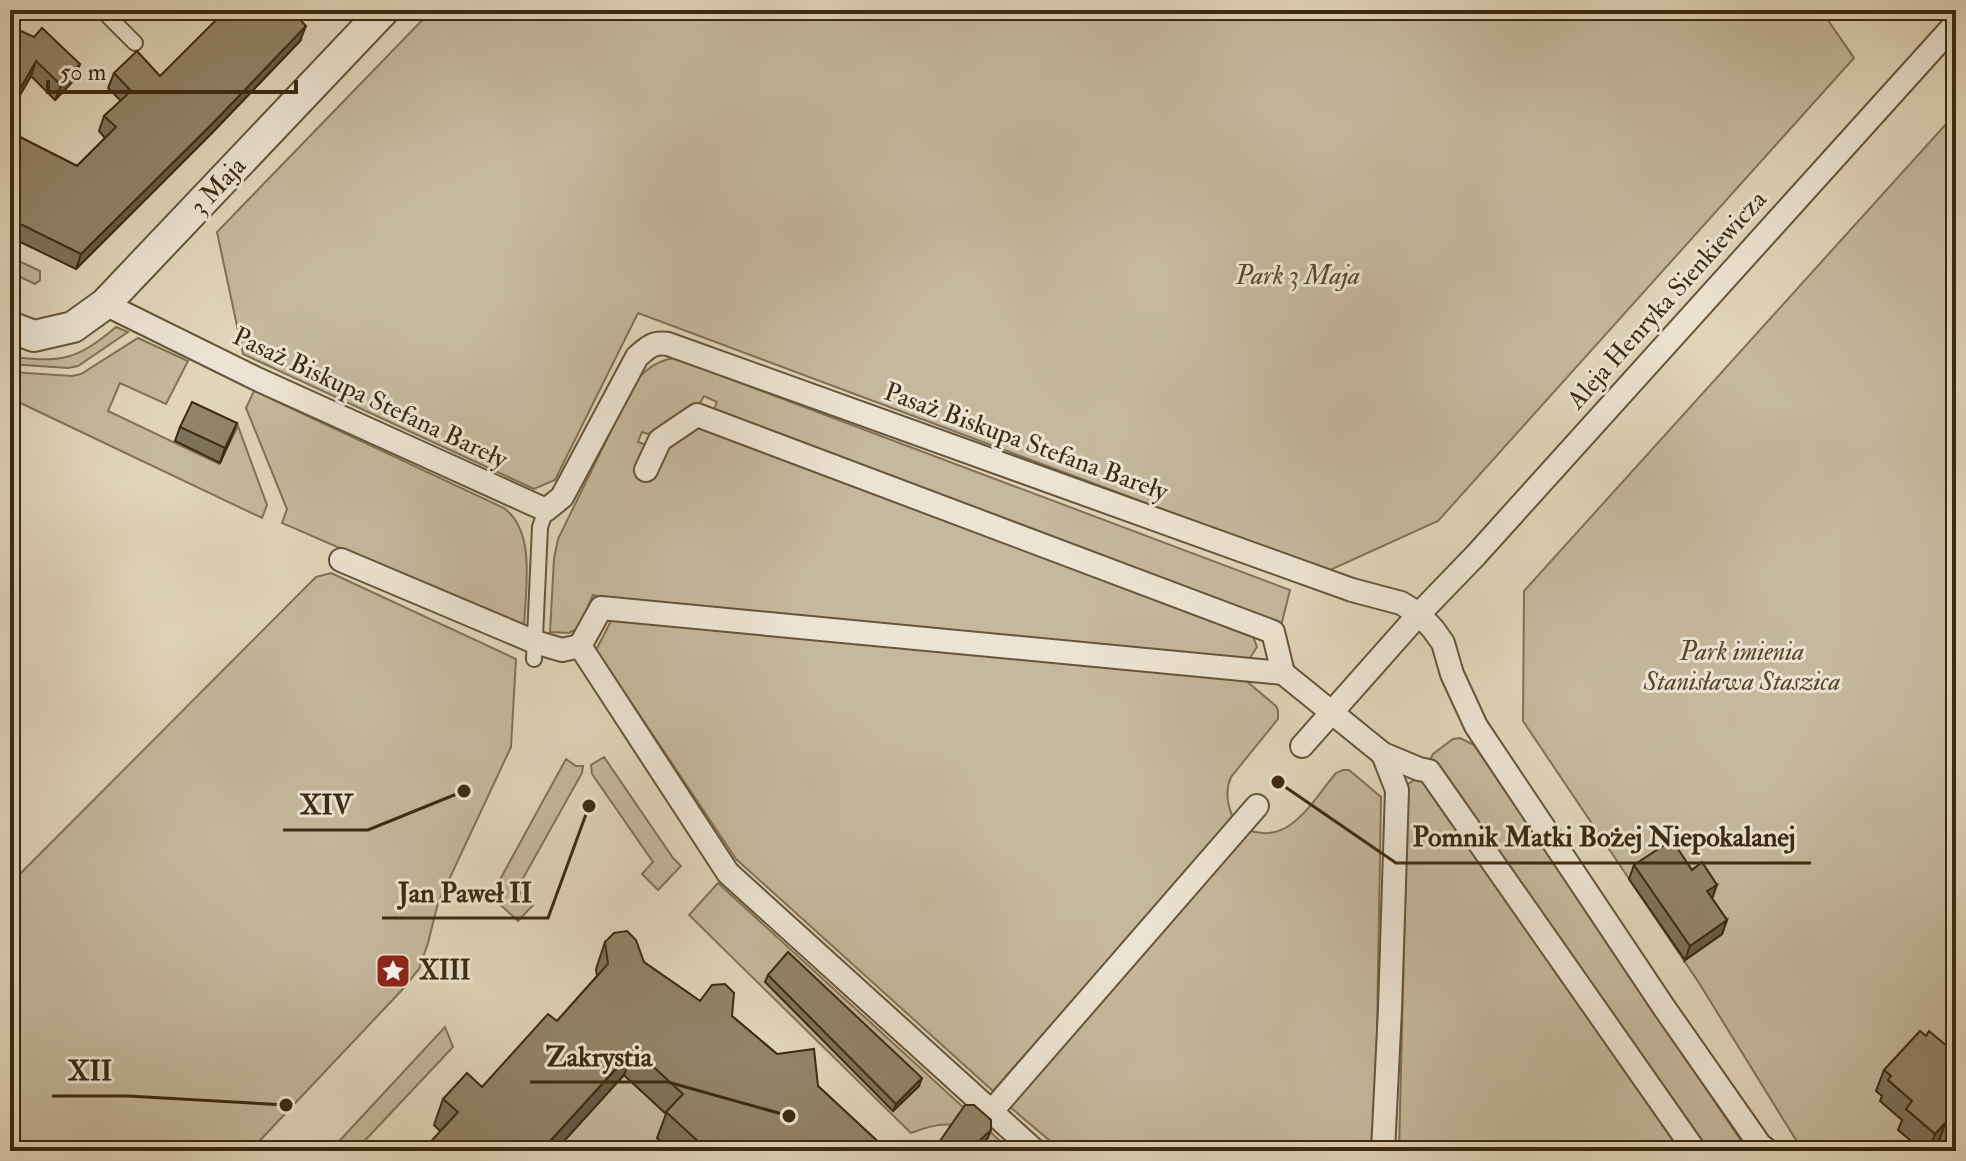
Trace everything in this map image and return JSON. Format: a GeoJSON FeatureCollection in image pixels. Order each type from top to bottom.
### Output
{"type":"FeatureCollection","features":[{"type":"Feature","properties":{"kind":"street","name":"3 Maja"},"geometry":{"type":"LineString","coordinates":[[22,332],[73,327],[105,304],[384,10]]}},
{"type":"Feature","properties":{"kind":"street","name":"Aleja Henryka Sienkiewicza"},"geometry":{"type":"LineString","coordinates":[[1302,746],[1956,23]]}},
{"type":"Feature","properties":{"kind":"street","name":"Pasaż Biskupa Stefana Bareły"},"geometry":{"type":"LineString","coordinates":[[105,304],[255,378],[546,510],[562,497],[637,357],[658,343],[668,344],[1352,590],[1401,603],[1419,614],[1443,643],[1452,674],[1476,726],[1681,1031],[1760,1145],[1768,1151]]}},
{"type":"Feature","properties":{"kind":"street"},"geometry":{"type":"LineString","coordinates":[[646,470],[660,440],[697,415],[1273,632],[1283,673]]}},
{"type":"Feature","properties":{"kind":"street"},"geometry":{"type":"LineString","coordinates":[[341,560],[535,650],[580,646],[601,608],[1283,673],[1383,754],[1429,771],[1695,1151]]}},
{"type":"Feature","properties":{"kind":"street"},"geometry":{"type":"LineString","coordinates":[[580,646],[728,873],[1035,1151]]}},
{"type":"Feature","properties":{"kind":"street"},"geometry":{"type":"LineString","coordinates":[[1383,754],[1397,790],[1383,1151]]}},
{"type":"Feature","properties":{"kind":"street"},"geometry":{"type":"LineString","coordinates":[[991,1112],[1257,806]]}},
{"type":"Feature","properties":{"kind":"lane"},"geometry":{"type":"LineString","coordinates":[[102,10],[135,43]]}},
{"type":"Feature","properties":{"kind":"lane"},"geometry":{"type":"LineString","coordinates":[[535,650],[540,527],[546,510]]}},
{"type":"Feature","properties":{"kind":"green space","name":"Park 3 Maja"},"geometry":{"type":"Polygon","coordinates":[[[432,10],[1821,10],[1854,58],[1438,521],[1328,571],[638,313],[555,480],[534,489],[243,354],[217,232],[432,10]]]}},
{"type":"Feature","properties":{"kind":"green space","name":"Park imienia Stanisława Staszica"},"geometry":{"type":"Polygon","coordinates":[[[1956,113],[1956,1151],[1807,1151],[1796,1140],[1699,983],[1523,721],[1524,591],[1956,113]]]}},
{"type":"Feature","properties":{"kind":"green space"},"geometry":{"type":"Polygon","coordinates":[[[10,257],[40,271],[40,280],[35,284],[10,272],[10,257]]]}},
{"type":"Feature","properties":{"kind":"green space"},"geometry":{"type":"Polygon","coordinates":[[[116,327],[128,332],[78,366],[10,364],[14,357],[58,359],[69,356],[91,346],[116,327]]]}},
{"type":"Feature","properties":{"kind":"green space"},"geometry":{"type":"Polygon","coordinates":[[[138,338],[188,361],[166,404],[120,383],[108,411],[219,464],[238,426],[267,505],[262,518],[10,398],[12,372],[81,374],[138,338]]]}},
{"type":"Feature","properties":{"kind":"green space"},"geometry":{"type":"Polygon","coordinates":[[[674,358],[1290,590],[1281,626],[713,412],[717,402],[704,396],[700,403],[648,434],[642,432],[638,442],[662,444],[698,425],[1252,634],[1257,647],[1248,661],[620,603],[593,595],[579,628],[569,633],[550,632],[558,539],[636,380],[653,366],[674,358]]]}},
{"type":"Feature","properties":{"kind":"green space"},"geometry":{"type":"Polygon","coordinates":[[[254,391],[504,508],[521,532],[525,547],[527,580],[524,628],[282,523],[287,509],[246,408],[254,391]]]}},
{"type":"Feature","properties":{"kind":"green space"},"geometry":{"type":"Polygon","coordinates":[[[331,573],[516,659],[511,747],[438,903],[419,969],[250,1151],[10,1151],[10,884],[316,577],[331,573]]]}},
{"type":"Feature","properties":{"kind":"green space"},"geometry":{"type":"Polygon","coordinates":[[[612,619],[1238,674],[1276,706],[1278,719],[1231,777],[1228,797],[1233,818],[993,1091],[736,859],[596,650],[612,619]]]}},
{"type":"Feature","properties":{"kind":"green space"},"geometry":{"type":"Polygon","coordinates":[[[1460,738],[1474,745],[1748,1151],[1713,1149],[1685,1127],[1431,758],[1453,739],[1460,738]]]}},
{"type":"Feature","properties":{"kind":"green space"},"geometry":{"type":"Polygon","coordinates":[[[604,757],[681,866],[658,890],[642,874],[653,862],[592,774],[591,765],[604,757]]]}},
{"type":"Feature","properties":{"kind":"green space"},"geometry":{"type":"Polygon","coordinates":[[[566,759],[576,766],[583,766],[582,773],[517,889],[533,905],[518,921],[491,896],[566,759]]]}},
{"type":"Feature","properties":{"kind":"green space"},"geometry":{"type":"Polygon","coordinates":[[[1349,770],[1381,797],[1375,1151],[1062,1151],[1010,1107],[1248,830],[1276,832],[1288,826],[1309,807],[1336,773],[1349,770]]]}},
{"type":"Feature","properties":{"kind":"green space"},"geometry":{"type":"Polygon","coordinates":[[[1416,779],[1428,782],[1679,1151],[1399,1151],[1408,784],[1416,779]]]}},
{"type":"Feature","properties":{"kind":"green space"},"geometry":{"type":"Polygon","coordinates":[[[718,883],[1011,1151],[982,1151],[970,1132],[953,1125],[932,1126],[911,1133],[689,915],[718,883]]]}},
{"type":"Feature","properties":{"kind":"green space"},"geometry":{"type":"Polygon","coordinates":[[[445,1027],[453,1047],[355,1151],[330,1151],[445,1027]]]}},
{"type":"Feature","properties":{"kind":"green space"},"geometry":{"type":"Polygon","coordinates":[[[624,1075],[673,1120],[657,1138],[671,1151],[555,1151],[624,1075]]]}},
{"type":"Feature","properties":{"kind":"building"},"geometry":{"type":"Polygon","coordinates":[[[226,10],[291,10],[306,26],[81,254],[10,219],[10,132],[77,166],[116,127],[104,116],[131,91],[114,73],[137,51],[160,76],[226,10]]]}},
{"type":"Feature","properties":{"kind":"building"},"geometry":{"type":"Polygon","coordinates":[[[10,26],[34,37],[42,28],[80,64],[61,85],[36,61],[10,106],[10,26]]]}},
{"type":"Feature","properties":{"kind":"building"},"geometry":{"type":"Polygon","coordinates":[[[192,402],[237,423],[225,448],[180,427],[192,402]]]}},
{"type":"Feature","properties":{"kind":"building"},"geometry":{"type":"Polygon","coordinates":[[[1672,840],[1692,870],[1702,862],[1717,885],[1707,891],[1727,920],[1690,946],[1634,865],[1672,840]]]}},
{"type":"Feature","properties":{"kind":"building"},"geometry":{"type":"Polygon","coordinates":[[[627,931],[636,940],[644,962],[700,1001],[712,985],[725,984],[734,993],[732,1016],[777,1054],[814,1049],[818,1086],[888,1151],[693,1151],[701,1144],[666,1112],[683,1094],[634,1049],[541,1151],[422,1151],[458,1112],[443,1099],[467,1073],[482,1087],[548,1014],[557,1021],[608,964],[605,942],[614,933],[627,931]]]}},
{"type":"Feature","properties":{"kind":"building"},"geometry":{"type":"Polygon","coordinates":[[[788,952],[922,1078],[896,1104],[768,975],[788,952]]]}},
{"type":"Feature","properties":{"kind":"building"},"geometry":{"type":"Polygon","coordinates":[[[1920,1031],[1926,1036],[1929,1031],[1954,1052],[1956,1049],[1956,1124],[1953,1128],[1946,1122],[1935,1134],[1906,1109],[1912,1101],[1888,1080],[1891,1076],[1884,1070],[1920,1031]]]}},
{"type":"Feature","properties":{"kind":"building"},"geometry":{"type":"Polygon","coordinates":[[[965,1105],[974,1105],[991,1120],[991,1130],[968,1151],[933,1151],[965,1105]]]}},
{"type":"Feature","properties":{"kind":"place","name":"Pomnik Matki Bożej Niepokalanej"},"geometry":{"type":"Point","coordinates":[1278,782]}},
{"type":"Feature","properties":{"kind":"place","name":"XIV"},"geometry":{"type":"Point","coordinates":[464,791]}},
{"type":"Feature","properties":{"kind":"place","name":"Jan Paweł II"},"geometry":{"type":"Point","coordinates":[589,806]}},
{"type":"Feature","properties":{"kind":"place","name":"XIII"},"geometry":{"type":"Point","coordinates":[393,971]}},
{"type":"Feature","properties":{"kind":"place","name":"XII"},"geometry":{"type":"Point","coordinates":[286,1105]}},
{"type":"Feature","properties":{"kind":"place","name":"Zakrystia"},"geometry":{"type":"Point","coordinates":[789,1116]}}]}
